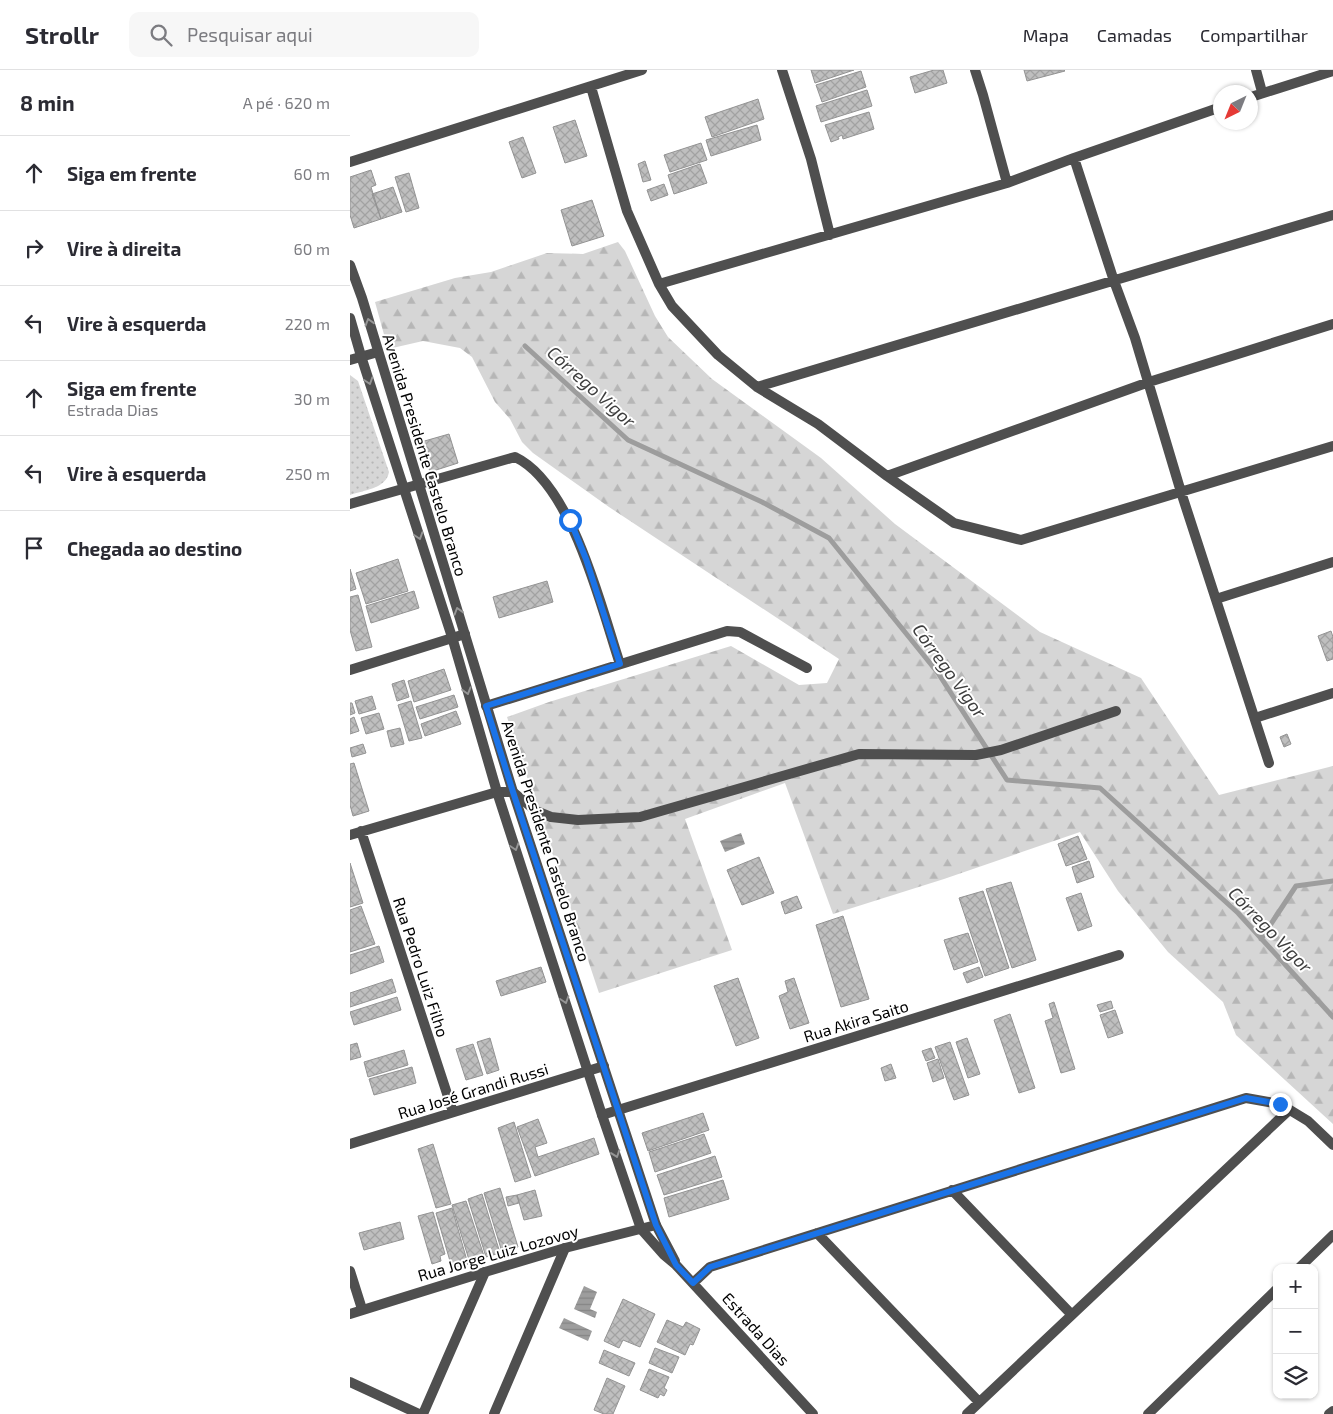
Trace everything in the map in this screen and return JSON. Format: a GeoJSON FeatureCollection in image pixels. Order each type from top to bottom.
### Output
{"type":"FeatureCollection","features":[{"type":"Feature","properties":{"kind":"street"},"geometry":{"type":"LineString","coordinates":[[350,162],[642,70]]}},
{"type":"Feature","properties":{"kind":"street"},"geometry":{"type":"LineString","coordinates":[[782,70],[811,159],[830,235]]}},
{"type":"Feature","properties":{"kind":"street"},"geometry":{"type":"LineString","coordinates":[[974,70],[983,95],[1007,183]]}},
{"type":"Feature","properties":{"kind":"street"},"geometry":{"type":"LineString","coordinates":[[1256,70],[1262,92]]}},
{"type":"Feature","properties":{"kind":"street"},"geometry":{"type":"LineString","coordinates":[[1258,94],[1333,71]]}},
{"type":"Feature","properties":{"kind":"street"},"geometry":{"type":"LineString","coordinates":[[591,87],[627,211],[659,284],[672,306],[718,355],[757,387],[818,424],[887,476],[954,522],[1021,540],[1333,446]]}},
{"type":"Feature","properties":{"kind":"street"},"geometry":{"type":"LineString","coordinates":[[659,284],[1007,183],[1213,109]]}},
{"type":"Feature","properties":{"kind":"street"},"geometry":{"type":"LineString","coordinates":[[1074,158],[1149,382],[1181,492],[1269,763]]}},
{"type":"Feature","properties":{"kind":"street"},"geometry":{"type":"LineString","coordinates":[[757,387],[1333,215]]}},
{"type":"Feature","properties":{"kind":"street","name":"Avenida Presidente Castelo Branco"},"geometry":{"type":"LineString","coordinates":[[350,265],[513,792],[656,1225]]}},
{"type":"Feature","properties":{"kind":"street","name":"Avenida Presidente Castelo Branco"},"geometry":{"type":"LineString","coordinates":[[350,318],[452,637],[496,792],[641,1229]]}},
{"type":"Feature","properties":{"kind":"street"},"geometry":{"type":"LineString","coordinates":[[887,476],[1149,382],[1333,324]]}},
{"type":"Feature","properties":{"kind":"street"},"geometry":{"type":"LineString","coordinates":[[350,360],[378,352]]}},
{"type":"Feature","properties":{"kind":"street"},"geometry":{"type":"LineString","coordinates":[[350,504],[515,457],[525,462],[539,474],[570,520],[586,559],[620,664]]}},
{"type":"Feature","properties":{"kind":"street"},"geometry":{"type":"LineString","coordinates":[[1216,599],[1333,562]]}},
{"type":"Feature","properties":{"kind":"street"},"geometry":{"type":"LineString","coordinates":[[486,706],[726,630],[740,632],[807,668]]}},
{"type":"Feature","properties":{"kind":"street"},"geometry":{"type":"LineString","coordinates":[[350,670],[465,634]]}},
{"type":"Feature","properties":{"kind":"street"},"geometry":{"type":"LineString","coordinates":[[1255,718],[1333,693]]}},
{"type":"Feature","properties":{"kind":"street"},"geometry":{"type":"LineString","coordinates":[[350,835],[496,792],[513,792],[536,811],[551,817],[578,820],[640,817],[859,754],[976,754],[1001,750],[1116,711]]}},
{"type":"Feature","properties":{"kind":"street","name":"Rua Pedro Luiz Filho"},"geometry":{"type":"LineString","coordinates":[[361,831],[453,1112]]}},
{"type":"Feature","properties":{"kind":"street","name":"Rua Akira Saito"},"geometry":{"type":"LineString","coordinates":[[602,1115],[1119,955]]}},
{"type":"Feature","properties":{"kind":"street","name":"Rua José Grandi Russi"},"geometry":{"type":"LineString","coordinates":[[350,1144],[604,1066]]}},
{"type":"Feature","properties":{"kind":"street"},"geometry":{"type":"LineString","coordinates":[[693,1283],[710,1267],[1246,1098],[1280,1104],[1308,1121],[1333,1145]]}},
{"type":"Feature","properties":{"kind":"street"},"geometry":{"type":"LineString","coordinates":[[967,1414],[1289,1110]]}},
{"type":"Feature","properties":{"kind":"street"},"geometry":{"type":"LineString","coordinates":[[952,1190],[1072,1315]]}},
{"type":"Feature","properties":{"kind":"street","name":"Rua Jorge Luiz Lozovoy"},"geometry":{"type":"LineString","coordinates":[[350,1314],[565,1248],[656,1225]]}},
{"type":"Feature","properties":{"kind":"street","name":"Estrada Dias"},"geometry":{"type":"LineString","coordinates":[[656,1225],[676,1265]]}},
{"type":"Feature","properties":{"kind":"street","name":"Estrada Dias"},"geometry":{"type":"LineString","coordinates":[[641,1229],[813,1414]]}},
{"type":"Feature","properties":{"kind":"street"},"geometry":{"type":"LineString","coordinates":[[817,1233],[979,1402]]}},
{"type":"Feature","properties":{"kind":"street"},"geometry":{"type":"LineString","coordinates":[[1303,1264],[1333,1235]]}},
{"type":"Feature","properties":{"kind":"street"},"geometry":{"type":"LineString","coordinates":[[494,1414],[565,1248]]}},
{"type":"Feature","properties":{"kind":"street"},"geometry":{"type":"LineString","coordinates":[[350,1271],[362,1309]]}},
{"type":"Feature","properties":{"kind":"street"},"geometry":{"type":"LineString","coordinates":[[350,1382],[421,1414],[485,1272]]}},
{"type":"Feature","properties":{"kind":"street"},"geometry":{"type":"LineString","coordinates":[[1148,1414],[1273,1294]]}},
{"type":"Feature","properties":{"kind":"street"},"geometry":{"type":"LineString","coordinates":[[1329,1414],[1333,1411]]}},
{"type":"Feature","properties":{"kind":"green space"},"geometry":{"type":"Polygon","coordinates":[[[618,242],[625,251],[655,316],[668,337],[712,379],[821,458],[895,524],[1040,632],[1141,678],[1219,795],[1333,766],[1333,1124],[1236,1035],[1223,1002],[1168,952],[1118,891],[1080,832],[944,879],[833,914],[785,783],[685,819],[732,950],[599,993],[507,717],[549,702],[731,646],[799,685],[827,683],[839,659],[609,507],[533,453],[522,442],[510,419],[495,402],[472,357],[460,348],[423,341],[388,349],[375,302],[455,278],[491,272],[547,253],[583,254],[618,242]]]}},
{"type":"Feature","properties":{"kind":"green space"},"geometry":{"type":"Polygon","coordinates":[[[350,375],[358,381],[389,472],[384,482],[379,485],[350,495],[350,375]]]}},
{"type":"Feature","properties":{"kind":"shaded area"},"geometry":{"type":"Polygon","coordinates":[[[741,833],[745,844],[725,852],[720,841],[741,833]]]}},
{"type":"Feature","properties":{"kind":"shaded area"},"geometry":{"type":"Polygon","coordinates":[[[584,1286],[597,1292],[590,1309],[597,1312],[595,1318],[574,1309],[584,1286]]]}},
{"type":"Feature","properties":{"kind":"shaded area"},"geometry":{"type":"Polygon","coordinates":[[[564,1318],[592,1331],[588,1341],[559,1328],[564,1318]]]}},
{"type":"Feature","properties":{"kind":"building"},"geometry":{"type":"Polygon","coordinates":[[[811,70],[854,70],[815,83],[811,70]]]}},
{"type":"Feature","properties":{"kind":"building"},"geometry":{"type":"Polygon","coordinates":[[[934,70],[943,70],[947,83],[915,93],[910,77],[934,70]]]}},
{"type":"Feature","properties":{"kind":"building"},"geometry":{"type":"Polygon","coordinates":[[[1024,70],[1064,70],[1065,71],[1027,81],[1024,70]]]}},
{"type":"Feature","properties":{"kind":"building"},"geometry":{"type":"Polygon","coordinates":[[[861,71],[866,87],[822,102],[816,85],[861,71]]]}},
{"type":"Feature","properties":{"kind":"building"},"geometry":{"type":"Polygon","coordinates":[[[867,90],[872,106],[821,122],[816,106],[867,90]]]}},
{"type":"Feature","properties":{"kind":"building"},"geometry":{"type":"Polygon","coordinates":[[[758,99],[764,119],[712,137],[705,117],[758,99]]]}},
{"type":"Feature","properties":{"kind":"building"},"geometry":{"type":"Polygon","coordinates":[[[869,112],[874,129],[843,139],[842,135],[838,137],[839,139],[831,142],[825,125],[869,112]]]}},
{"type":"Feature","properties":{"kind":"building"},"geometry":{"type":"Polygon","coordinates":[[[575,120],[587,156],[565,163],[553,127],[575,120]]]}},
{"type":"Feature","properties":{"kind":"building"},"geometry":{"type":"Polygon","coordinates":[[[757,125],[761,140],[711,156],[706,140],[757,125]]]}},
{"type":"Feature","properties":{"kind":"building"},"geometry":{"type":"Polygon","coordinates":[[[523,137],[536,173],[522,178],[509,142],[523,137]]]}},
{"type":"Feature","properties":{"kind":"building"},"geometry":{"type":"Polygon","coordinates":[[[701,143],[707,160],[670,172],[664,155],[701,143]]]}},
{"type":"Feature","properties":{"kind":"building"},"geometry":{"type":"Polygon","coordinates":[[[645,161],[651,180],[643,182],[638,164],[645,161]]]}},
{"type":"Feature","properties":{"kind":"building"},"geometry":{"type":"Polygon","coordinates":[[[700,164],[707,183],[674,194],[668,175],[700,164]]]}},
{"type":"Feature","properties":{"kind":"building"},"geometry":{"type":"Polygon","coordinates":[[[371,170],[376,185],[371,187],[381,219],[354,228],[350,215],[350,177],[371,170]]]}},
{"type":"Feature","properties":{"kind":"building"},"geometry":{"type":"Polygon","coordinates":[[[409,173],[419,208],[406,212],[395,177],[409,173]]]}},
{"type":"Feature","properties":{"kind":"building"},"geometry":{"type":"Polygon","coordinates":[[[664,184],[668,195],[651,201],[647,190],[664,184]]]}},
{"type":"Feature","properties":{"kind":"building"},"geometry":{"type":"Polygon","coordinates":[[[393,187],[402,212],[381,219],[372,194],[393,187]]]}},
{"type":"Feature","properties":{"kind":"building"},"geometry":{"type":"Polygon","coordinates":[[[592,200],[604,236],[572,246],[561,210],[592,200]]]}},
{"type":"Feature","properties":{"kind":"building"},"geometry":{"type":"Polygon","coordinates":[[[449,434],[458,463],[430,472],[421,442],[449,434]]]}},
{"type":"Feature","properties":{"kind":"building"},"geometry":{"type":"Polygon","coordinates":[[[398,559],[408,591],[366,604],[356,573],[398,559]]]}},
{"type":"Feature","properties":{"kind":"building"},"geometry":{"type":"Polygon","coordinates":[[[350,569],[356,589],[350,591],[350,569]]]}},
{"type":"Feature","properties":{"kind":"building"},"geometry":{"type":"Polygon","coordinates":[[[547,581],[553,602],[499,618],[493,597],[547,581]]]}},
{"type":"Feature","properties":{"kind":"building"},"geometry":{"type":"Polygon","coordinates":[[[414,591],[419,608],[371,623],[366,606],[414,591]]]}},
{"type":"Feature","properties":{"kind":"building"},"geometry":{"type":"Polygon","coordinates":[[[358,595],[372,647],[356,651],[350,630],[350,597],[358,595]]]}},
{"type":"Feature","properties":{"kind":"building"},"geometry":{"type":"Polygon","coordinates":[[[1331,631],[1333,637],[1333,659],[1327,661],[1318,636],[1331,631]]]}},
{"type":"Feature","properties":{"kind":"building"},"geometry":{"type":"Polygon","coordinates":[[[444,669],[451,690],[414,702],[408,681],[444,669]]]}},
{"type":"Feature","properties":{"kind":"building"},"geometry":{"type":"Polygon","coordinates":[[[404,680],[409,697],[397,701],[392,684],[404,680]]]}},
{"type":"Feature","properties":{"kind":"building"},"geometry":{"type":"Polygon","coordinates":[[[454,695],[458,707],[420,719],[416,707],[454,695]]]}},
{"type":"Feature","properties":{"kind":"building"},"geometry":{"type":"Polygon","coordinates":[[[372,696],[376,709],[359,714],[355,701],[372,696]]]}},
{"type":"Feature","properties":{"kind":"building"},"geometry":{"type":"Polygon","coordinates":[[[411,701],[422,738],[409,741],[398,705],[411,701]]]}},
{"type":"Feature","properties":{"kind":"building"},"geometry":{"type":"Polygon","coordinates":[[[350,703],[352,703],[355,713],[350,715],[350,703]]]}},
{"type":"Feature","properties":{"kind":"building"},"geometry":{"type":"Polygon","coordinates":[[[456,711],[461,724],[425,736],[421,724],[456,711]]]}},
{"type":"Feature","properties":{"kind":"building"},"geometry":{"type":"Polygon","coordinates":[[[379,713],[384,729],[366,734],[361,718],[379,713]]]}},
{"type":"Feature","properties":{"kind":"building"},"geometry":{"type":"Polygon","coordinates":[[[354,717],[359,731],[350,734],[350,719],[354,717]]]}},
{"type":"Feature","properties":{"kind":"building"},"geometry":{"type":"Polygon","coordinates":[[[400,728],[404,744],[391,747],[387,731],[400,728]]]}},
{"type":"Feature","properties":{"kind":"building"},"geometry":{"type":"Polygon","coordinates":[[[1287,734],[1291,744],[1284,747],[1280,737],[1287,734]]]}},
{"type":"Feature","properties":{"kind":"building"},"geometry":{"type":"Polygon","coordinates":[[[363,744],[366,753],[352,757],[350,748],[363,744]]]}},
{"type":"Feature","properties":{"kind":"building"},"geometry":{"type":"Polygon","coordinates":[[[354,763],[369,811],[353,816],[350,805],[350,764],[354,763]]]}},
{"type":"Feature","properties":{"kind":"building"},"geometry":{"type":"Polygon","coordinates":[[[1078,836],[1087,859],[1066,866],[1058,844],[1078,836]]]}},
{"type":"Feature","properties":{"kind":"building"},"geometry":{"type":"Polygon","coordinates":[[[759,857],[774,893],[742,905],[727,870],[759,857]]]}},
{"type":"Feature","properties":{"kind":"building"},"geometry":{"type":"Polygon","coordinates":[[[1089,861],[1094,877],[1077,883],[1072,867],[1089,861]]]}},
{"type":"Feature","properties":{"kind":"building"},"geometry":{"type":"Polygon","coordinates":[[[350,863],[363,903],[350,907],[350,863]]]}},
{"type":"Feature","properties":{"kind":"building"},"geometry":{"type":"Polygon","coordinates":[[[1011,882],[1036,960],[1012,968],[986,889],[1011,882]]]}},
{"type":"Feature","properties":{"kind":"building"},"geometry":{"type":"Polygon","coordinates":[[[983,891],[1009,968],[985,976],[959,898],[983,891]]]}},
{"type":"Feature","properties":{"kind":"building"},"geometry":{"type":"Polygon","coordinates":[[[1081,893],[1092,926],[1078,931],[1066,898],[1081,893]]]}},
{"type":"Feature","properties":{"kind":"building"},"geometry":{"type":"Polygon","coordinates":[[[797,896],[802,908],[785,914],[781,902],[797,896]]]}},
{"type":"Feature","properties":{"kind":"building"},"geometry":{"type":"Polygon","coordinates":[[[361,906],[375,944],[350,952],[350,910],[361,906]]]}},
{"type":"Feature","properties":{"kind":"building"},"geometry":{"type":"Polygon","coordinates":[[[843,916],[869,999],[841,1007],[816,925],[843,916]]]}},
{"type":"Feature","properties":{"kind":"building"},"geometry":{"type":"Polygon","coordinates":[[[968,933],[978,962],[954,970],[944,940],[968,933]]]}},
{"type":"Feature","properties":{"kind":"building"},"geometry":{"type":"Polygon","coordinates":[[[379,946],[384,962],[350,974],[350,955],[379,946]]]}},
{"type":"Feature","properties":{"kind":"building"},"geometry":{"type":"Polygon","coordinates":[[[541,967],[546,982],[501,996],[496,981],[541,967]]]}},
{"type":"Feature","properties":{"kind":"building"},"geometry":{"type":"Polygon","coordinates":[[[979,967],[983,977],[967,983],[963,973],[979,967]]]}},
{"type":"Feature","properties":{"kind":"building"},"geometry":{"type":"Polygon","coordinates":[[[738,978],[759,1038],[736,1046],[714,986],[738,978]]]}},
{"type":"Feature","properties":{"kind":"building"},"geometry":{"type":"Polygon","coordinates":[[[794,978],[809,1023],[790,1029],[779,996],[788,992],[785,981],[794,978]]]}},
{"type":"Feature","properties":{"kind":"building"},"geometry":{"type":"Polygon","coordinates":[[[392,979],[396,992],[350,1007],[350,993],[392,979]]]}},
{"type":"Feature","properties":{"kind":"building"},"geometry":{"type":"Polygon","coordinates":[[[397,997],[401,1010],[354,1025],[350,1012],[397,997]]]}},
{"type":"Feature","properties":{"kind":"building"},"geometry":{"type":"Polygon","coordinates":[[[1111,1001],[1113,1008],[1100,1012],[1097,1005],[1111,1001]]]}},
{"type":"Feature","properties":{"kind":"building"},"geometry":{"type":"Polygon","coordinates":[[[1054,1002],[1075,1069],[1061,1073],[1045,1021],[1053,1018],[1049,1004],[1054,1002]]]}},
{"type":"Feature","properties":{"kind":"building"},"geometry":{"type":"Polygon","coordinates":[[[1115,1010],[1123,1033],[1108,1038],[1100,1015],[1115,1010]]]}},
{"type":"Feature","properties":{"kind":"building"},"geometry":{"type":"Polygon","coordinates":[[[1010,1014],[1035,1088],[1019,1093],[994,1020],[1010,1014]]]}},
{"type":"Feature","properties":{"kind":"building"},"geometry":{"type":"Polygon","coordinates":[[[490,1038],[499,1070],[487,1074],[477,1042],[490,1038]]]}},
{"type":"Feature","properties":{"kind":"building"},"geometry":{"type":"Polygon","coordinates":[[[967,1038],[980,1074],[968,1078],[956,1042],[967,1038]]]}},
{"type":"Feature","properties":{"kind":"building"},"geometry":{"type":"Polygon","coordinates":[[[950,1042],[969,1095],[954,1100],[935,1047],[950,1042]]]}},
{"type":"Feature","properties":{"kind":"building"},"geometry":{"type":"Polygon","coordinates":[[[357,1043],[361,1057],[350,1060],[350,1045],[357,1043]]]}},
{"type":"Feature","properties":{"kind":"building"},"geometry":{"type":"Polygon","coordinates":[[[473,1044],[483,1075],[466,1080],[456,1049],[473,1044]]]}},
{"type":"Feature","properties":{"kind":"building"},"geometry":{"type":"Polygon","coordinates":[[[931,1048],[935,1058],[926,1061],[922,1051],[931,1048]]]}},
{"type":"Feature","properties":{"kind":"building"},"geometry":{"type":"Polygon","coordinates":[[[404,1050],[408,1065],[368,1077],[364,1062],[404,1050]]]}},
{"type":"Feature","properties":{"kind":"building"},"geometry":{"type":"Polygon","coordinates":[[[938,1059],[944,1078],[933,1082],[927,1063],[938,1059]]]}},
{"type":"Feature","properties":{"kind":"building"},"geometry":{"type":"Polygon","coordinates":[[[891,1064],[896,1078],[885,1081],[881,1068],[891,1064]]]}},
{"type":"Feature","properties":{"kind":"building"},"geometry":{"type":"Polygon","coordinates":[[[412,1067],[416,1083],[374,1095],[369,1079],[412,1067]]]}},
{"type":"Feature","properties":{"kind":"building"},"geometry":{"type":"Polygon","coordinates":[[[703,1113],[709,1130],[648,1151],[642,1133],[703,1113]]]}},
{"type":"Feature","properties":{"kind":"building"},"geometry":{"type":"Polygon","coordinates":[[[538,1119],[547,1143],[535,1147],[538,1157],[594,1138],[599,1154],[535,1176],[517,1127],[538,1119]]]}},
{"type":"Feature","properties":{"kind":"building"},"geometry":{"type":"Polygon","coordinates":[[[514,1122],[531,1177],[515,1182],[498,1128],[514,1122]]]}},
{"type":"Feature","properties":{"kind":"building"},"geometry":{"type":"Polygon","coordinates":[[[704,1134],[711,1153],[655,1172],[649,1152],[704,1134]]]}},
{"type":"Feature","properties":{"kind":"building"},"geometry":{"type":"Polygon","coordinates":[[[433,1144],[451,1204],[436,1208],[418,1149],[433,1144]]]}},
{"type":"Feature","properties":{"kind":"building"},"geometry":{"type":"Polygon","coordinates":[[[715,1156],[722,1177],[664,1195],[657,1175],[715,1156]]]}},
{"type":"Feature","properties":{"kind":"building"},"geometry":{"type":"Polygon","coordinates":[[[723,1180],[729,1199],[669,1217],[664,1198],[723,1180]]]}},
{"type":"Feature","properties":{"kind":"building"},"geometry":{"type":"Polygon","coordinates":[[[500,1188],[518,1247],[502,1252],[484,1193],[500,1188]]]}},
{"type":"Feature","properties":{"kind":"building"},"geometry":{"type":"Polygon","coordinates":[[[535,1190],[542,1216],[524,1220],[517,1195],[535,1190]]]}},
{"type":"Feature","properties":{"kind":"building"},"geometry":{"type":"Polygon","coordinates":[[[482,1194],[500,1253],[486,1257],[468,1199],[482,1194]]]}},
{"type":"Feature","properties":{"kind":"building"},"geometry":{"type":"Polygon","coordinates":[[[517,1195],[519,1203],[508,1206],[506,1197],[517,1195]]]}},
{"type":"Feature","properties":{"kind":"building"},"geometry":{"type":"Polygon","coordinates":[[[466,1201],[485,1259],[470,1263],[452,1205],[466,1201]]]}},
{"type":"Feature","properties":{"kind":"building"},"geometry":{"type":"Polygon","coordinates":[[[452,1208],[468,1264],[452,1268],[436,1213],[452,1208]]]}},
{"type":"Feature","properties":{"kind":"building"},"geometry":{"type":"Polygon","coordinates":[[[433,1212],[445,1254],[440,1256],[441,1261],[432,1264],[418,1216],[433,1212]]]}},
{"type":"Feature","properties":{"kind":"building"},"geometry":{"type":"Polygon","coordinates":[[[400,1222],[404,1239],[364,1250],[359,1233],[400,1222]]]}},
{"type":"Feature","properties":{"kind":"building"},"geometry":{"type":"Polygon","coordinates":[[[623,1299],[655,1314],[640,1347],[623,1340],[619,1348],[604,1341],[623,1299]]]}},
{"type":"Feature","properties":{"kind":"building"},"geometry":{"type":"Polygon","coordinates":[[[667,1320],[683,1327],[686,1322],[700,1329],[693,1345],[690,1344],[685,1355],[657,1342],[667,1320]]]}},
{"type":"Feature","properties":{"kind":"building"},"geometry":{"type":"Polygon","coordinates":[[[655,1348],[679,1357],[672,1373],[649,1363],[655,1348]]]}},
{"type":"Feature","properties":{"kind":"building"},"geometry":{"type":"Polygon","coordinates":[[[604,1350],[635,1363],[629,1376],[599,1363],[604,1350]]]}},
{"type":"Feature","properties":{"kind":"building"},"geometry":{"type":"Polygon","coordinates":[[[649,1369],[669,1377],[664,1388],[667,1390],[664,1396],[660,1394],[658,1398],[640,1390],[649,1369]]]}},
{"type":"Feature","properties":{"kind":"building"},"geometry":{"type":"Polygon","coordinates":[[[607,1378],[625,1386],[613,1414],[604,1414],[594,1410],[607,1378]]]}},
{"type":"Feature","properties":{"kind":"waterway","name":"Córrego Vigor"},"geometry":{"type":"LineString","coordinates":[[525,346],[628,440],[762,502],[829,538],[938,673],[1007,780],[1100,788],[1238,913],[1333,1017]]}},
{"type":"Feature","properties":{"kind":"waterway"},"geometry":{"type":"LineString","coordinates":[[1261,939],[1296,886],[1333,881]]}},
{"type":"Feature","properties":{"kind":"route"},"geometry":{"type":"LineString","coordinates":[[570,520],[586,559],[620,664],[486,706],[656,1225],[676,1265],[693,1283],[710,1267],[1246,1098],[1280,1104]]}}]}
